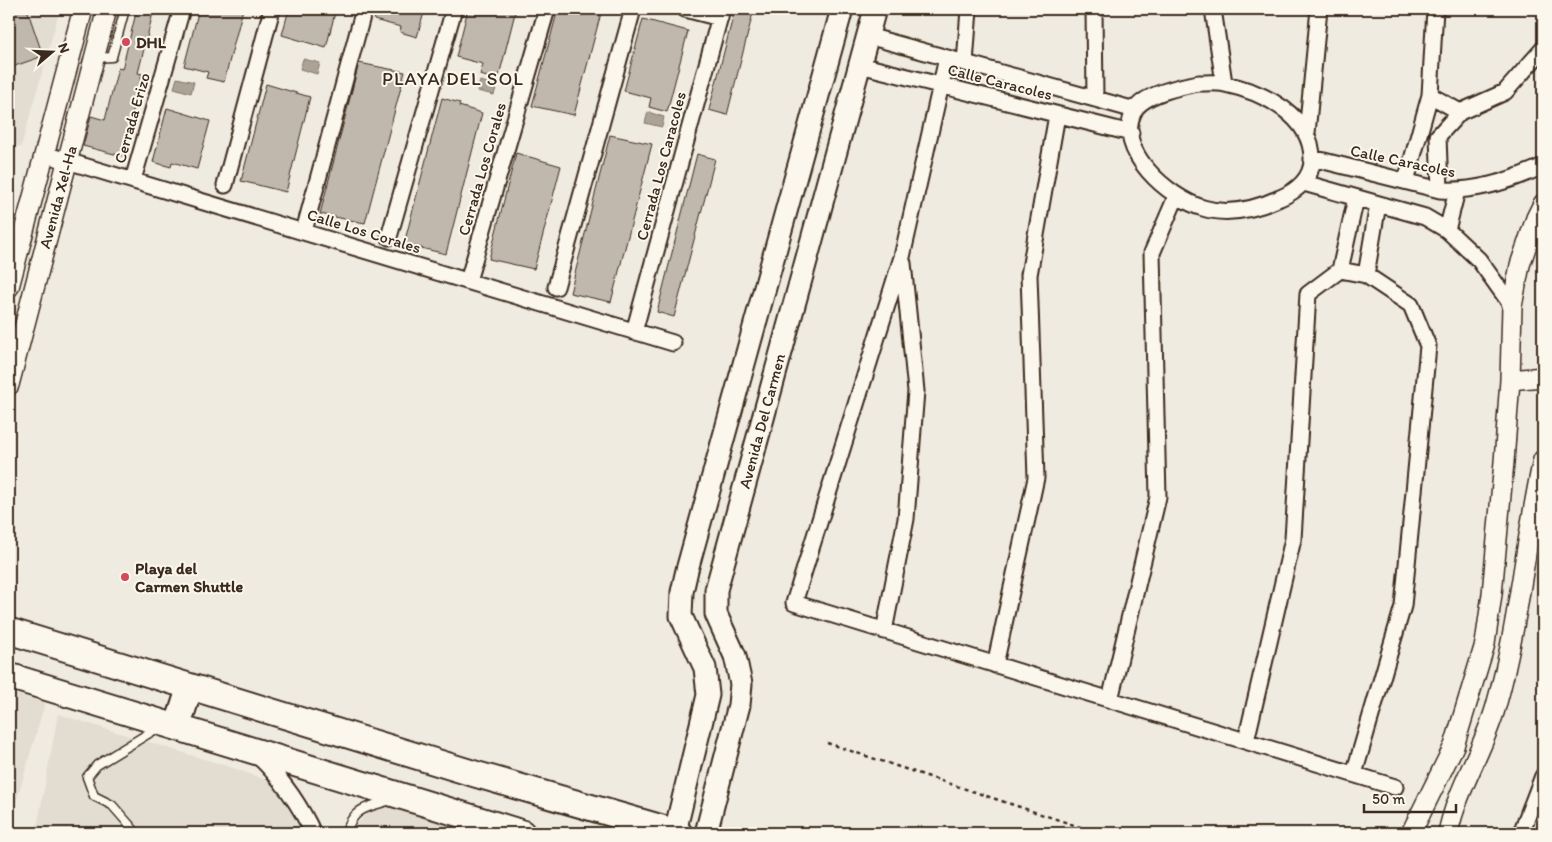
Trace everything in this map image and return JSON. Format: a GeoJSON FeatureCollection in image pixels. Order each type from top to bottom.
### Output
{"type":"FeatureCollection","features":[{"type":"Feature","properties":{"kind":"highway"},"geometry":{"type":"LineString","coordinates":[[9,631],[677,832]]}},
{"type":"Feature","properties":{"kind":"highway"},"geometry":{"type":"LineString","coordinates":[[9,676],[255,753],[522,833]]}},
{"type":"Feature","properties":{"kind":"highway"},"geometry":{"type":"LineString","coordinates":[[170,725],[190,687]]}},
{"type":"Feature","properties":{"kind":"main road","name":"Avenida Del Carmen"},"geometry":{"type":"LineString","coordinates":[[677,832],[689,771],[708,695],[705,668],[681,616],[682,592],[842,9]]}},
{"type":"Feature","properties":{"kind":"main road","name":"Avenida Del Carmen"},"geometry":{"type":"LineString","coordinates":[[706,833],[739,705],[741,684],[735,656],[716,614],[716,590],[875,9]]}},
{"type":"Feature","properties":{"kind":"main road"},"geometry":{"type":"LineString","coordinates":[[809,129],[840,138]]}},
{"type":"Feature","properties":{"kind":"main road"},"geometry":{"type":"LineString","coordinates":[[714,472],[745,482]]}},
{"type":"Feature","properties":{"kind":"main road"},"geometry":{"type":"LineString","coordinates":[[703,717],[734,724]]}},
{"type":"Feature","properties":{"kind":"main road"},"geometry":{"type":"LineString","coordinates":[[689,771],[720,779]]}},
{"type":"Feature","properties":{"kind":"street","name":"Avenida Xel-Ha"},"geometry":{"type":"LineString","coordinates":[[9,287],[82,9]]}},
{"type":"Feature","properties":{"kind":"street","name":"Avenida Xel-Ha"},"geometry":{"type":"LineString","coordinates":[[9,385],[107,9]]}},
{"type":"Feature","properties":{"kind":"street","name":"Cerrada Erizo"},"geometry":{"type":"LineString","coordinates":[[133,180],[182,9]]}},
{"type":"Feature","properties":{"kind":"street"},"geometry":{"type":"LineString","coordinates":[[225,185],[272,9]]}},
{"type":"Feature","properties":{"kind":"street"},"geometry":{"type":"LineString","coordinates":[[304,232],[364,9]]}},
{"type":"Feature","properties":{"kind":"street"},"geometry":{"type":"LineString","coordinates":[[389,238],[454,9]]}},
{"type":"Feature","properties":{"kind":"street","name":"Cerrada Los Corales"},"geometry":{"type":"LineString","coordinates":[[468,281],[547,9]]}},
{"type":"Feature","properties":{"kind":"street"},"geometry":{"type":"LineString","coordinates":[[556,287],[633,9]]}},
{"type":"Feature","properties":{"kind":"street"},"geometry":{"type":"LineString","coordinates":[[685,9],[721,13]]}},
{"type":"Feature","properties":{"kind":"street"},"geometry":{"type":"LineString","coordinates":[[965,63],[969,9]]}},
{"type":"Feature","properties":{"kind":"street"},"geometry":{"type":"LineString","coordinates":[[1094,9],[1095,99]]}},
{"type":"Feature","properties":{"kind":"street"},"geometry":{"type":"LineString","coordinates":[[1213,9],[1224,83]]}},
{"type":"Feature","properties":{"kind":"street"},"geometry":{"type":"LineString","coordinates":[[1307,133],[1291,114],[1270,101],[1248,90],[1224,83],[1199,83],[1173,88],[1150,98],[1135,110],[1130,127],[1134,152],[1152,174],[1176,197],[1204,209],[1234,212],[1261,207],[1286,196],[1304,183],[1312,169],[1312,158],[1307,133],[1319,9]]}},
{"type":"Feature","properties":{"kind":"street"},"geometry":{"type":"LineString","coordinates":[[1406,181],[1430,96],[1434,9]]}},
{"type":"Feature","properties":{"kind":"street","name":"Cerrada Los Caracoles"},"geometry":{"type":"LineString","coordinates":[[634,332],[721,13]]}},
{"type":"Feature","properties":{"kind":"street","name":"Calle Caracoles"},"geometry":{"type":"LineString","coordinates":[[868,36],[1135,110]]}},
{"type":"Feature","properties":{"kind":"street"},"geometry":{"type":"LineString","coordinates":[[1440,190],[1438,136],[1460,112],[1505,92],[1543,49]]}},
{"type":"Feature","properties":{"kind":"street"},"geometry":{"type":"LineString","coordinates":[[947,58],[902,257],[794,603],[1395,787]]}},
{"type":"Feature","properties":{"kind":"street","name":"Calle Caracoles"},"geometry":{"type":"LineString","coordinates":[[860,65],[1131,133]]}},
{"type":"Feature","properties":{"kind":"street"},"geometry":{"type":"LineString","coordinates":[[1022,106],[1028,80]]}},
{"type":"Feature","properties":{"kind":"street"},"geometry":{"type":"LineString","coordinates":[[1430,96],[1460,112]]}},
{"type":"Feature","properties":{"kind":"street"},"geometry":{"type":"LineString","coordinates":[[994,665],[1036,478],[1029,275],[1057,115]]}},
{"type":"Feature","properties":{"kind":"street"},"geometry":{"type":"LineString","coordinates":[[1420,131],[1438,136]]}},
{"type":"Feature","properties":{"kind":"street","name":"Calle Los Corales"},"geometry":{"type":"LineString","coordinates":[[44,154],[673,343]]}},
{"type":"Feature","properties":{"kind":"street","name":"Calle Caracoles"},"geometry":{"type":"LineString","coordinates":[[1312,158],[1440,190],[1457,191],[1499,183],[1543,166]]}},
{"type":"Feature","properties":{"kind":"street"},"geometry":{"type":"LineString","coordinates":[[1332,191],[1329,179],[1336,164]]}},
{"type":"Feature","properties":{"kind":"street"},"geometry":{"type":"LineString","coordinates":[[1304,183],[1425,217],[1447,230],[1479,260],[1512,306]]}},
{"type":"Feature","properties":{"kind":"street"},"geometry":{"type":"LineString","coordinates":[[1447,230],[1457,191]]}},
{"type":"Feature","properties":{"kind":"street"},"geometry":{"type":"LineString","coordinates":[[1110,700],[1158,497],[1152,254],[1176,197]]}},
{"type":"Feature","properties":{"kind":"street"},"geometry":{"type":"LineString","coordinates":[[1246,742],[1293,539],[1308,294],[1340,270],[1356,198]]}},
{"type":"Feature","properties":{"kind":"street"},"geometry":{"type":"LineString","coordinates":[[1366,275],[1378,204]]}},
{"type":"Feature","properties":{"kind":"street"},"geometry":{"type":"LineString","coordinates":[[1411,833],[1454,746],[1486,644],[1498,535],[1510,380],[1512,306],[1520,266],[1536,218],[1543,204]]}},
{"type":"Feature","properties":{"kind":"street"},"geometry":{"type":"LineString","coordinates":[[884,631],[906,519],[916,391],[902,257]]}},
{"type":"Feature","properties":{"kind":"street"},"geometry":{"type":"LineString","coordinates":[[1340,270],[1366,275],[1411,305],[1428,346],[1404,606],[1354,774]]}},
{"type":"Feature","properties":{"kind":"street"},"geometry":{"type":"LineString","coordinates":[[1510,380],[1543,377]]}},
{"type":"Feature","properties":{"kind":"street"},"geometry":{"type":"LineString","coordinates":[[1448,833],[1496,706],[1513,636],[1530,521],[1543,460]]}},
{"type":"Feature","properties":{"kind":"street"},"geometry":{"type":"LineString","coordinates":[[255,753],[281,778],[305,816],[313,833]]}},
{"type":"Feature","properties":{"kind":"street"},"geometry":{"type":"LineString","coordinates":[[1521,833],[1543,776]]}},
{"type":"Feature","properties":{"kind":"lane"},"geometry":{"type":"LineString","coordinates":[[94,58],[112,57],[126,9]]}},
{"type":"Feature","properties":{"kind":"lane"},"geometry":{"type":"LineString","coordinates":[[134,833],[133,829],[112,805],[94,796],[87,777],[97,765],[170,725]]}},
{"type":"Feature","properties":{"kind":"lane"},"geometry":{"type":"LineString","coordinates":[[346,833],[349,821],[359,812],[368,806],[400,797]]}},
{"type":"Feature","properties":{"kind":"path"},"geometry":{"type":"LineString","coordinates":[[827,743],[1098,833]]}},
{"type":"Feature","properties":{"kind":"shaded area"},"geometry":{"type":"Polygon","coordinates":[[[9,9],[60,9],[21,147],[9,143],[9,9]]]}},
{"type":"Feature","properties":{"kind":"shaded area"},"geometry":{"type":"Polygon","coordinates":[[[303,59],[320,63],[317,74],[300,69],[303,59]]]}},
{"type":"Feature","properties":{"kind":"shaded area"},"geometry":{"type":"Polygon","coordinates":[[[177,78],[194,82],[191,93],[174,88],[177,78]]]}},
{"type":"Feature","properties":{"kind":"shaded area"},"geometry":{"type":"Polygon","coordinates":[[[480,81],[497,85],[494,95],[477,91],[480,81]]]}},
{"type":"Feature","properties":{"kind":"shaded area"},"geometry":{"type":"Polygon","coordinates":[[[648,112],[664,117],[662,127],[645,123],[648,112]]]}},
{"type":"Feature","properties":{"kind":"shaded area"},"geometry":{"type":"Polygon","coordinates":[[[9,692],[45,703],[9,827],[9,692]]]}},
{"type":"Feature","properties":{"kind":"shaded area"},"geometry":{"type":"Polygon","coordinates":[[[58,714],[233,768],[272,782],[300,821],[305,833],[36,833],[58,714]]]}},
{"type":"Feature","properties":{"kind":"shaded area"},"geometry":{"type":"Polygon","coordinates":[[[400,797],[498,833],[352,833],[353,828],[370,811],[400,797]]]}},
{"type":"Feature","properties":{"kind":"building"},"geometry":{"type":"Polygon","coordinates":[[[9,9],[27,9],[43,56],[9,68],[9,9]]]}},
{"type":"Feature","properties":{"kind":"building"},"geometry":{"type":"Polygon","coordinates":[[[137,9],[154,9],[138,73],[142,74],[122,156],[83,146],[91,116],[105,120],[118,68],[122,69],[137,9]]]}},
{"type":"Feature","properties":{"kind":"building"},"geometry":{"type":"Polygon","coordinates":[[[199,9],[243,9],[224,82],[206,78],[208,72],[184,66],[199,9]]]}},
{"type":"Feature","properties":{"kind":"building"},"geometry":{"type":"Polygon","coordinates":[[[289,9],[336,9],[326,48],[282,35],[289,9]]]}},
{"type":"Feature","properties":{"kind":"building"},"geometry":{"type":"Polygon","coordinates":[[[377,9],[425,9],[417,37],[400,32],[401,27],[374,20],[377,9]]]}},
{"type":"Feature","properties":{"kind":"building"},"geometry":{"type":"Polygon","coordinates":[[[468,9],[516,9],[498,80],[480,75],[483,64],[456,57],[468,9]]]}},
{"type":"Feature","properties":{"kind":"building"},"geometry":{"type":"Polygon","coordinates":[[[558,9],[602,9],[574,115],[532,106],[558,9]]]}},
{"type":"Feature","properties":{"kind":"building"},"geometry":{"type":"Polygon","coordinates":[[[735,9],[754,9],[727,115],[709,110],[735,9]]]}},
{"type":"Feature","properties":{"kind":"building"},"geometry":{"type":"Polygon","coordinates":[[[643,19],[688,31],[667,112],[649,107],[651,98],[624,91],[643,19]]]}},
{"type":"Feature","properties":{"kind":"building"},"geometry":{"type":"Polygon","coordinates":[[[359,63],[405,72],[365,223],[320,214],[359,63]]]}},
{"type":"Feature","properties":{"kind":"building"},"geometry":{"type":"Polygon","coordinates":[[[266,84],[310,97],[286,192],[241,181],[266,84]]]}},
{"type":"Feature","properties":{"kind":"building"},"geometry":{"type":"Polygon","coordinates":[[[442,98],[460,103],[459,106],[482,113],[446,254],[404,244],[442,98]]]}},
{"type":"Feature","properties":{"kind":"building"},"geometry":{"type":"Polygon","coordinates":[[[167,108],[210,121],[197,169],[172,162],[171,167],[153,162],[167,108]]]}},
{"type":"Feature","properties":{"kind":"building"},"geometry":{"type":"Polygon","coordinates":[[[610,135],[652,144],[611,302],[570,293],[610,135]]]}},
{"type":"Feature","properties":{"kind":"building"},"geometry":{"type":"Polygon","coordinates":[[[516,153],[561,166],[534,269],[489,259],[516,153]]]}},
{"type":"Feature","properties":{"kind":"building"},"geometry":{"type":"Polygon","coordinates":[[[697,154],[715,159],[674,317],[657,312],[697,154]]]}},
{"type":"Feature","properties":{"kind":"place","name":"DHL"},"geometry":{"type":"Point","coordinates":[126,42]}},
{"type":"Feature","properties":{"kind":"place","name":"Playa del Carmen Shuttle"},"geometry":{"type":"Point","coordinates":[125,577]}},
{"type":"Feature","properties":{"kind":"district","name":"PLAYA DEL SOL"},"geometry":{"type":"Point","coordinates":[453,78]}}]}
